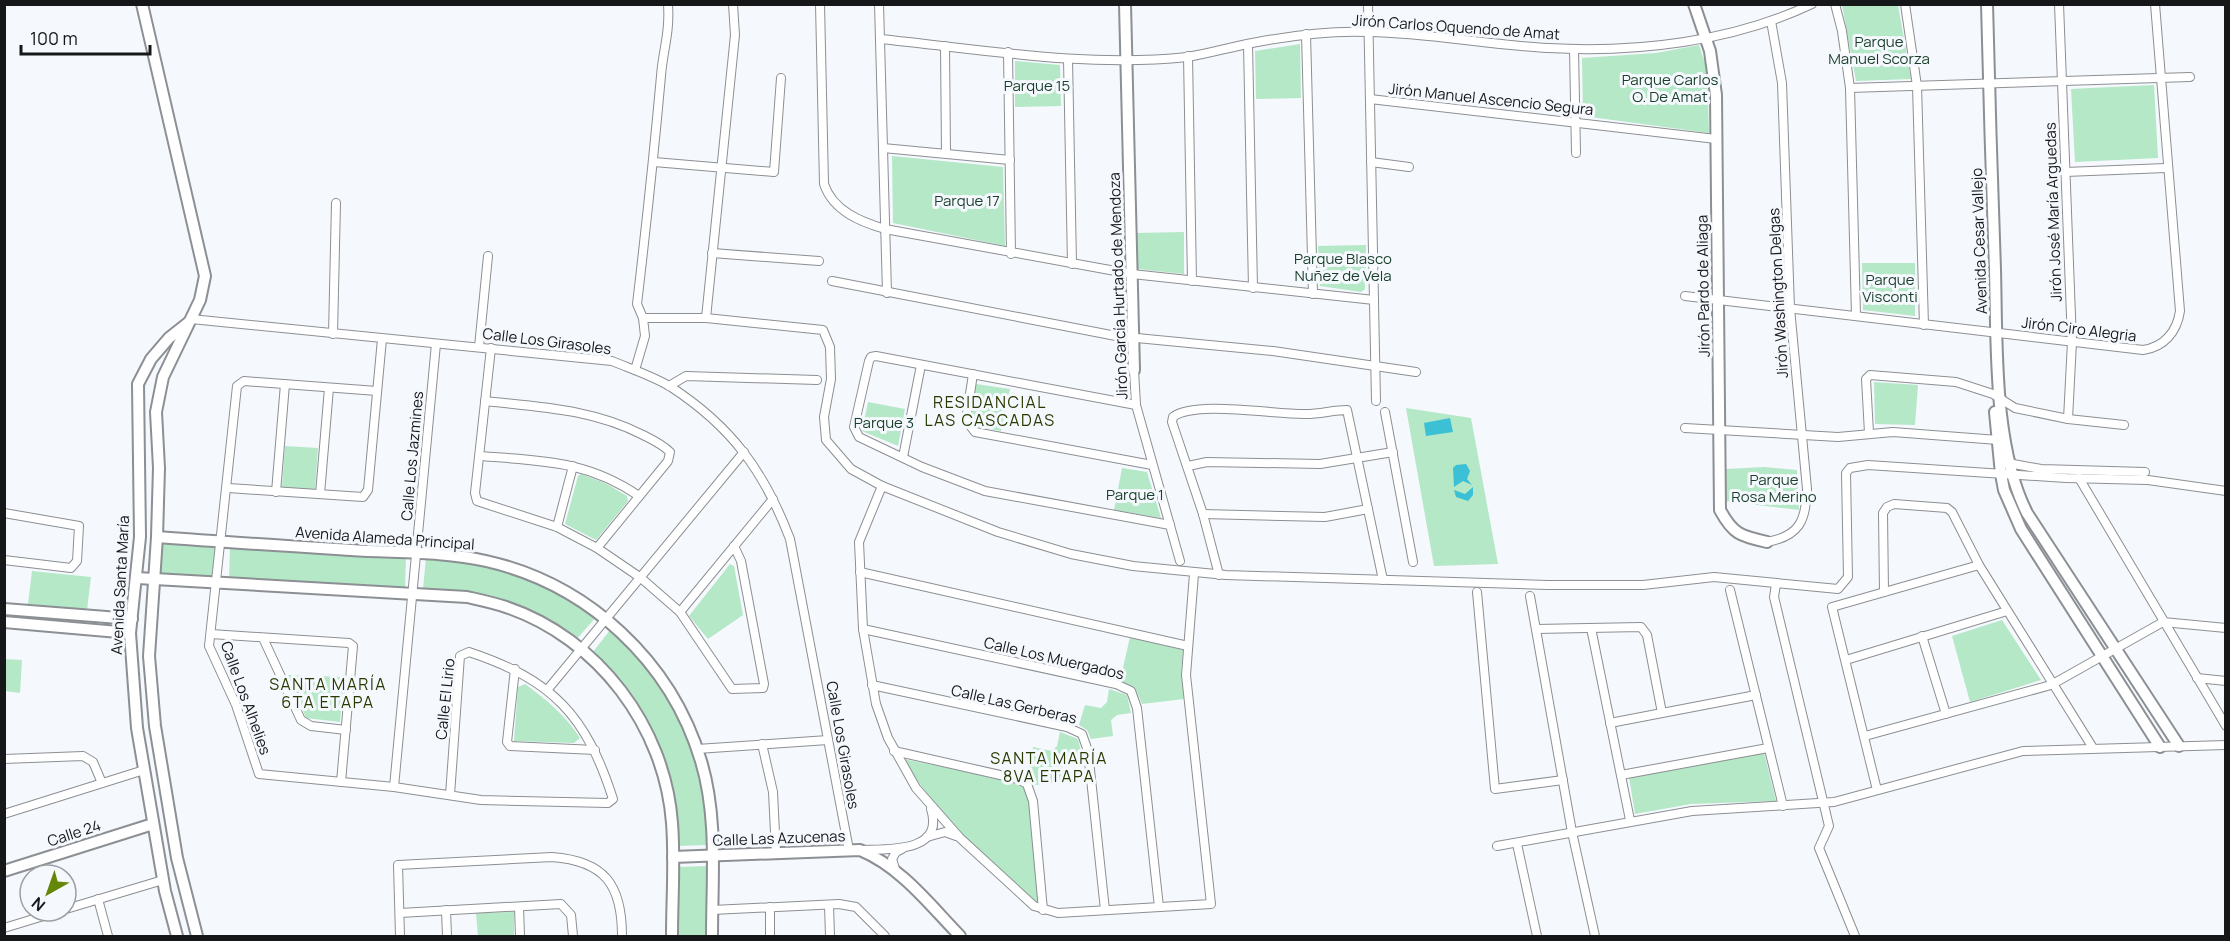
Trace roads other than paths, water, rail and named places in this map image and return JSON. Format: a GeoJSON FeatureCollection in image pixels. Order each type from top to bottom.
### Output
{"type":"FeatureCollection","features":[{"type":"Feature","properties":{"kind":"street","name":"Avenida Santa María"},"geometry":{"type":"LineString","coordinates":[[142,4],[203,264],[204,289],[164,377],[157,405],[157,537],[149,656],[155,726],[182,884],[197,936]]}},
{"type":"Feature","properties":{"kind":"street"},"geometry":{"type":"LineString","coordinates":[[635,370],[645,336],[643,318],[637,304],[654,162],[662,60],[670,30],[668,4]]}},
{"type":"Feature","properties":{"kind":"street"},"geometry":{"type":"LineString","coordinates":[[706,318],[735,35],[733,4]]}},
{"type":"Feature","properties":{"kind":"street"},"geometry":{"type":"LineString","coordinates":[[820,4],[825,188],[850,216],[885,229],[1011,254],[1132,274],[1374,300]]}},
{"type":"Feature","properties":{"kind":"street"},"geometry":{"type":"LineString","coordinates":[[879,4],[887,293]]}},
{"type":"Feature","properties":{"kind":"street","name":"Jirón García Hurtado de Mendoza"},"geometry":{"type":"LineString","coordinates":[[1125,4],[1136,405],[1180,561]]}},
{"type":"Feature","properties":{"kind":"street"},"geometry":{"type":"LineString","coordinates":[[1368,4],[1376,402]]}},
{"type":"Feature","properties":{"kind":"street","name":"Jirón Pardo de Aliaga"},"geometry":{"type":"LineString","coordinates":[[1694,4],[1705,38],[1716,95],[1720,510],[1730,528],[1744,537],[1767,542]]}},
{"type":"Feature","properties":{"kind":"street","name":"Jirón Carlos Oquendo de Amat"},"geometry":{"type":"LineString","coordinates":[[880,39],[1068,59],[1126,60],[1188,56],[1306,34],[1369,32],[1574,49],[1654,45],[1705,38],[1771,21],[1812,4]]}},
{"type":"Feature","properties":{"kind":"street"},"geometry":{"type":"LineString","coordinates":[[1834,4],[1842,31],[1850,88],[1856,315]]}},
{"type":"Feature","properties":{"kind":"street"},"geometry":{"type":"LineString","coordinates":[[1905,4],[1917,86],[1924,324]]}},
{"type":"Feature","properties":{"kind":"street","name":"Avenida Cesar Vallejo"},"geometry":{"type":"LineString","coordinates":[[1979,4],[1986,84]]}},
{"type":"Feature","properties":{"kind":"street","name":"Avenida Cesar Vallejo"},"geometry":{"type":"LineString","coordinates":[[1987,4],[1986,84],[1993,333],[1998,440],[2006,475]]}},
{"type":"Feature","properties":{"kind":"street","name":"Jirón José María Arguedas"},"geometry":{"type":"LineString","coordinates":[[2059,4],[2072,342],[2068,418]]}},
{"type":"Feature","properties":{"kind":"street","name":"Jirón Ciro Alegria"},"geometry":{"type":"LineString","coordinates":[[1684,296],[2143,350],[2163,343],[2175,329],[2180,311],[2166,168],[2162,78],[2155,4]]}},
{"type":"Feature","properties":{"kind":"street","name":"Jirón Washington Delgas"},"geometry":{"type":"LineString","coordinates":[[1767,542],[1782,539],[1798,527],[1806,513],[1807,489],[1790,308],[1782,84],[1771,21]]}},
{"type":"Feature","properties":{"kind":"street"},"geometry":{"type":"LineString","coordinates":[[1306,34],[1313,294]]}},
{"type":"Feature","properties":{"kind":"street"},"geometry":{"type":"LineString","coordinates":[[1248,44],[1253,288]]}},
{"type":"Feature","properties":{"kind":"street"},"geometry":{"type":"LineString","coordinates":[[945,46],[946,154]]}},
{"type":"Feature","properties":{"kind":"street"},"geometry":{"type":"LineString","coordinates":[[1574,49],[1576,153]]}},
{"type":"Feature","properties":{"kind":"street"},"geometry":{"type":"LineString","coordinates":[[1008,52],[1011,254]]}},
{"type":"Feature","properties":{"kind":"street"},"geometry":{"type":"LineString","coordinates":[[1188,56],[1192,281]]}},
{"type":"Feature","properties":{"kind":"street"},"geometry":{"type":"LineString","coordinates":[[1068,59],[1072,264]]}},
{"type":"Feature","properties":{"kind":"street"},"geometry":{"type":"LineString","coordinates":[[1850,88],[2190,76]]}},
{"type":"Feature","properties":{"kind":"street"},"geometry":{"type":"LineString","coordinates":[[654,162],[774,172],[781,78]]}},
{"type":"Feature","properties":{"kind":"street","name":"Jirón Manuel Ascencio Segura"},"geometry":{"type":"LineString","coordinates":[[1370,99],[1716,140]]}},
{"type":"Feature","properties":{"kind":"street"},"geometry":{"type":"LineString","coordinates":[[883,148],[1010,160]]}},
{"type":"Feature","properties":{"kind":"street"},"geometry":{"type":"LineString","coordinates":[[1371,162],[1409,167]]}},
{"type":"Feature","properties":{"kind":"street"},"geometry":{"type":"LineString","coordinates":[[2065,172],[2166,168]]}},
{"type":"Feature","properties":{"kind":"street"},"geometry":{"type":"LineString","coordinates":[[333,334],[336,203]]}},
{"type":"Feature","properties":{"kind":"street"},"geometry":{"type":"LineString","coordinates":[[712,254],[819,261]]}},
{"type":"Feature","properties":{"kind":"street"},"geometry":{"type":"LineString","coordinates":[[478,347],[488,256]]}},
{"type":"Feature","properties":{"kind":"street"},"geometry":{"type":"LineString","coordinates":[[832,281],[1133,338],[1273,351],[1416,372]]}},
{"type":"Feature","properties":{"kind":"street"},"geometry":{"type":"LineString","coordinates":[[643,318],[706,318],[823,330],[830,348],[831,379],[824,417],[826,440],[851,469],[882,486],[998,532],[1071,554],[1133,567],[1194,574],[1548,585],[1643,585],[1714,577],[1838,589],[1848,577],[1846,474],[1850,468],[1868,465],[2006,475],[2148,480],[2226,490]]}},
{"type":"Feature","properties":{"kind":"street","name":"Avenida Santa María"},"geometry":{"type":"LineString","coordinates":[[177,936],[163,880],[144,770],[132,682],[130,633],[140,537],[138,384],[151,359],[189,321]]}},
{"type":"Feature","properties":{"kind":"street","name":"Calle Los Girasoles"},"geometry":{"type":"LineString","coordinates":[[189,321],[612,361],[669,386],[711,417],[758,469],[790,539],[828,740],[854,850]]}},
{"type":"Feature","properties":{"kind":"street"},"geometry":{"type":"LineString","coordinates":[[228,488],[363,497],[367,493],[382,339]]}},
{"type":"Feature","properties":{"kind":"street","name":"Calle Los Jazmines"},"geometry":{"type":"LineString","coordinates":[[394,787],[436,344]]}},
{"type":"Feature","properties":{"kind":"street"},"geometry":{"type":"LineString","coordinates":[[491,348],[477,501],[557,527],[597,548],[641,578],[680,612],[732,689],[763,688],[741,561],[734,546]]}},
{"type":"Feature","properties":{"kind":"street"},"geometry":{"type":"LineString","coordinates":[[1136,405],[921,364],[871,357],[854,427],[859,437],[903,458],[985,491],[1170,525]]}},
{"type":"Feature","properties":{"kind":"street"},"geometry":{"type":"LineString","coordinates":[[903,458],[921,364]]}},
{"type":"Feature","properties":{"kind":"street"},"geometry":{"type":"LineString","coordinates":[[973,374],[966,420],[975,432],[1152,465]]}},
{"type":"Feature","properties":{"kind":"street"},"geometry":{"type":"LineString","coordinates":[[1869,433],[1866,379],[1870,375],[1956,382],[1997,398],[2015,408],[2124,425]]}},
{"type":"Feature","properties":{"kind":"street"},"geometry":{"type":"LineString","coordinates":[[669,386],[686,376],[817,380]]}},
{"type":"Feature","properties":{"kind":"street","name":"Calle Los Alhelies"},"geometry":{"type":"LineString","coordinates":[[285,384],[244,381],[237,386],[218,582],[209,646],[236,705],[259,774],[394,787],[480,800],[612,803]]}},
{"type":"Feature","properties":{"kind":"street"},"geometry":{"type":"LineString","coordinates":[[276,492],[285,384],[377,391]]}},
{"type":"Feature","properties":{"kind":"street"},"geometry":{"type":"LineString","coordinates":[[320,494],[329,387]]}},
{"type":"Feature","properties":{"kind":"street","name":"Avenida Cesar Vallejo"},"geometry":{"type":"LineString","coordinates":[[1997,398],[2008,463],[2006,475]]}},
{"type":"Feature","properties":{"kind":"street"},"geometry":{"type":"LineString","coordinates":[[485,401],[575,410],[618,422],[663,446],[670,456],[597,548]]}},
{"type":"Feature","properties":{"kind":"street"},"geometry":{"type":"LineString","coordinates":[[1219,575],[1203,514],[1172,422],[1173,417],[1178,413],[1209,409],[1306,414],[1347,410],[1383,580]]}},
{"type":"Feature","properties":{"kind":"street"},"geometry":{"type":"LineString","coordinates":[[1385,412],[1413,562]]}},
{"type":"Feature","properties":{"kind":"street"},"geometry":{"type":"LineString","coordinates":[[1684,428],[1838,437],[1893,432],[1998,440]]}},
{"type":"Feature","properties":{"kind":"street"},"geometry":{"type":"LineString","coordinates":[[548,689],[744,452]]}},
{"type":"Feature","properties":{"kind":"street"},"geometry":{"type":"LineString","coordinates":[[1188,466],[1207,462],[1320,464],[1393,452]]}},
{"type":"Feature","properties":{"kind":"street"},"geometry":{"type":"LineString","coordinates":[[480,456],[573,466],[597,471],[639,496]]}},
{"type":"Feature","properties":{"kind":"street"},"geometry":{"type":"LineString","coordinates":[[2008,463],[2040,469],[2145,472]]}},
{"type":"Feature","properties":{"kind":"street"},"geometry":{"type":"LineString","coordinates":[[557,527],[573,466]]}},
{"type":"Feature","properties":{"kind":"street"},"geometry":{"type":"LineString","coordinates":[[2006,475],[2027,513],[2179,746]]}},
{"type":"Feature","properties":{"kind":"street"},"geometry":{"type":"LineString","coordinates":[[2006,475],[2004,490],[2021,529],[2160,747]]}},
{"type":"Feature","properties":{"kind":"street"},"geometry":{"type":"LineString","coordinates":[[2079,478],[2226,726]]}},
{"type":"Feature","properties":{"kind":"street"},"geometry":{"type":"LineString","coordinates":[[882,486],[860,542],[863,629],[872,685],[881,721],[894,752],[927,803],[960,838],[1022,896],[1043,910],[1058,913],[1211,904],[1186,675],[1194,574]]}},
{"type":"Feature","properties":{"kind":"street"},"geometry":{"type":"LineString","coordinates":[[680,612],[773,499]]}},
{"type":"Feature","properties":{"kind":"street"},"geometry":{"type":"LineString","coordinates":[[1884,592],[1883,513],[1887,507],[1893,504],[1947,508],[1952,512],[1979,566],[2094,748]]}},
{"type":"Feature","properties":{"kind":"street"},"geometry":{"type":"LineString","coordinates":[[1203,514],[1325,517],[1368,509]]}},
{"type":"Feature","properties":{"kind":"street"},"geometry":{"type":"LineString","coordinates":[[4,513],[79,526],[77,561],[71,568],[4,560]]}},
{"type":"Feature","properties":{"kind":"street","name":"Avenida Alameda Principal"},"geometry":{"type":"LineString","coordinates":[[157,537],[457,556],[516,569],[551,583],[607,620],[627,638],[657,672],[688,726],[696,749],[709,802],[713,856],[712,936]]}},
{"type":"Feature","properties":{"kind":"street"},"geometry":{"type":"LineString","coordinates":[[1877,790],[1832,607],[1979,566]]}},
{"type":"Feature","properties":{"kind":"street"},"geometry":{"type":"LineString","coordinates":[[860,572],[1188,646]]}},
{"type":"Feature","properties":{"kind":"street"},"geometry":{"type":"LineString","coordinates":[[137,578],[413,592],[466,597],[507,607],[539,622],[581,650],[629,701],[657,752],[667,789],[673,857],[672,936]]}},
{"type":"Feature","properties":{"kind":"street"},"geometry":{"type":"LineString","coordinates":[[1776,584],[1774,597],[1829,826],[1819,848],[1855,936]]}},
{"type":"Feature","properties":{"kind":"street"},"geometry":{"type":"LineString","coordinates":[[1730,590],[1783,806]]}},
{"type":"Feature","properties":{"kind":"street"},"geometry":{"type":"LineString","coordinates":[[1477,592],[1495,789],[1563,780]]}},
{"type":"Feature","properties":{"kind":"street"},"geometry":{"type":"LineString","coordinates":[[1530,596],[1572,832],[1595,936]]}},
{"type":"Feature","properties":{"kind":"street"},"geometry":{"type":"LineString","coordinates":[[4,609],[132,619]]}},
{"type":"Feature","properties":{"kind":"street"},"geometry":{"type":"LineString","coordinates":[[1846,660],[2007,611]]}},
{"type":"Feature","properties":{"kind":"street"},"geometry":{"type":"LineString","coordinates":[[4,622],[130,633]]}},
{"type":"Feature","properties":{"kind":"street"},"geometry":{"type":"LineString","coordinates":[[1864,736],[2053,684],[2163,622],[2226,628]]}},
{"type":"Feature","properties":{"kind":"street"},"geometry":{"type":"LineString","coordinates":[[1536,629],[1641,627],[1647,635],[1662,713]]}},
{"type":"Feature","properties":{"kind":"street"},"geometry":{"type":"LineString","coordinates":[[1591,628],[1630,820]]}},
{"type":"Feature","properties":{"kind":"street","name":"Calle Los Muergados"},"geometry":{"type":"LineString","coordinates":[[863,629],[1122,686],[1131,691],[1137,708],[1159,907]]}},
{"type":"Feature","properties":{"kind":"street"},"geometry":{"type":"LineString","coordinates":[[211,634],[349,643],[353,646],[341,782]]}},
{"type":"Feature","properties":{"kind":"street"},"geometry":{"type":"LineString","coordinates":[[1922,636],[1946,714]]}},
{"type":"Feature","properties":{"kind":"street"},"geometry":{"type":"LineString","coordinates":[[263,638],[301,720],[311,726],[346,730]]}},
{"type":"Feature","properties":{"kind":"street","name":"Calle El Lirio"},"geometry":{"type":"LineString","coordinates":[[450,795],[460,656],[469,652],[514,669],[548,689],[580,726],[595,750],[611,791],[612,803]]}},
{"type":"Feature","properties":{"kind":"street"},"geometry":{"type":"LineString","coordinates":[[514,669],[507,742],[510,746],[595,750]]}},
{"type":"Feature","properties":{"kind":"street"},"geometry":{"type":"LineString","coordinates":[[2197,678],[2226,681]]}},
{"type":"Feature","properties":{"kind":"street","name":"Calle Las Gerberas"},"geometry":{"type":"LineString","coordinates":[[872,685],[1067,727],[1082,735],[1088,751],[1105,910]]}},
{"type":"Feature","properties":{"kind":"street"},"geometry":{"type":"LineString","coordinates":[[1610,723],[1756,695]]}},
{"type":"Feature","properties":{"kind":"street"},"geometry":{"type":"LineString","coordinates":[[696,749],[828,740]]}},
{"type":"Feature","properties":{"kind":"street"},"geometry":{"type":"LineString","coordinates":[[762,744],[773,792],[776,853]]}},
{"type":"Feature","properties":{"kind":"street"},"geometry":{"type":"LineString","coordinates":[[1497,846],[1517,844],[1630,820],[1692,811],[1822,804],[2023,751],[2226,745]]}},
{"type":"Feature","properties":{"kind":"street"},"geometry":{"type":"LineString","coordinates":[[1620,775],[1768,748]]}},
{"type":"Feature","properties":{"kind":"street"},"geometry":{"type":"LineString","coordinates":[[894,752],[1012,777],[1027,784],[1033,801],[1043,910]]}},
{"type":"Feature","properties":{"kind":"street"},"geometry":{"type":"LineString","coordinates":[[4,759],[83,756],[93,762],[102,783]]}},
{"type":"Feature","properties":{"kind":"street"},"geometry":{"type":"LineString","coordinates":[[4,814],[144,770]]}},
{"type":"Feature","properties":{"kind":"street"},"geometry":{"type":"LineString","coordinates":[[924,840],[932,826],[933,818],[927,803]]}},
{"type":"Feature","properties":{"kind":"street","name":"Calle 24"},"geometry":{"type":"LineString","coordinates":[[4,871],[153,824]]}},
{"type":"Feature","properties":{"kind":"street"},"geometry":{"type":"LineString","coordinates":[[895,869],[893,856],[937,832],[945,832],[960,838]]}},
{"type":"Feature","properties":{"kind":"street"},"geometry":{"type":"LineString","coordinates":[[1517,844],[1537,936]]}},
{"type":"Feature","properties":{"kind":"street"},"geometry":{"type":"LineString","coordinates":[[854,850],[909,848]]}},
{"type":"Feature","properties":{"kind":"street","name":"Calle Las Azucenas"},"geometry":{"type":"LineString","coordinates":[[673,857],[854,850],[882,859],[895,869],[960,936]]}},
{"type":"Feature","properties":{"kind":"street"},"geometry":{"type":"LineString","coordinates":[[400,936],[398,865],[552,858],[572,859],[589,864],[603,874],[619,900],[622,936]]}},
{"type":"Feature","properties":{"kind":"street"},"geometry":{"type":"LineString","coordinates":[[78,905],[163,880]]}},
{"type":"Feature","properties":{"kind":"street"},"geometry":{"type":"LineString","coordinates":[[98,899],[108,936]]}},
{"type":"Feature","properties":{"kind":"street"},"geometry":{"type":"LineString","coordinates":[[400,913],[561,904],[571,915],[573,936]]}},
{"type":"Feature","properties":{"kind":"street"},"geometry":{"type":"LineString","coordinates":[[712,910],[829,905],[856,907],[885,936]]}},
{"type":"Feature","properties":{"kind":"street"},"geometry":{"type":"LineString","coordinates":[[829,905],[830,936]]}},
{"type":"Feature","properties":{"kind":"street"},"geometry":{"type":"LineString","coordinates":[[519,907],[520,936]]}},
{"type":"Feature","properties":{"kind":"street"},"geometry":{"type":"LineString","coordinates":[[770,908],[770,936]]}},
{"type":"Feature","properties":{"kind":"street"},"geometry":{"type":"LineString","coordinates":[[446,910],[447,936]]}},
{"type":"Feature","properties":{"kind":"street"},"geometry":{"type":"LineString","coordinates":[[4,928],[20,923]]}},
{"type":"Feature","properties":{"kind":"water"},"geometry":{"type":"Polygon","coordinates":[[[1450,418],[1453,432],[1426,436],[1424,423],[1450,418]]]}},
{"type":"Feature","properties":{"kind":"water"},"geometry":{"type":"Polygon","coordinates":[[[1466,464],[1470,471],[1467,479],[1472,485],[1463,481],[1454,487],[1453,468],[1456,465],[1466,464]]]}},
{"type":"Feature","properties":{"kind":"water"},"geometry":{"type":"Polygon","coordinates":[[[1473,487],[1473,495],[1468,501],[1456,497],[1454,490],[1465,494],[1473,487]]]}},
{"type":"Feature","properties":{"kind":"district","name":"RESIDANCIAL LAS CASCADAS"},"geometry":{"type":"Point","coordinates":[990,411]}},
{"type":"Feature","properties":{"kind":"district","name":"SANTA MARÍA 6TA ETAPA"},"geometry":{"type":"Point","coordinates":[328,693]}},
{"type":"Feature","properties":{"kind":"district","name":"SANTA MARÍA 8VA ETAPA"},"geometry":{"type":"Point","coordinates":[1049,767]}},
{"type":"Feature","properties":{"kind":"park label","name":"Parque Manuel Scorza"},"geometry":{"type":"Point","coordinates":[1879,50]}},
{"type":"Feature","properties":{"kind":"park label","name":"Parque 15"},"geometry":{"type":"Point","coordinates":[1037,85]}},
{"type":"Feature","properties":{"kind":"park label","name":"Parque Carlos O. De Amat"},"geometry":{"type":"Point","coordinates":[1670,88]}},
{"type":"Feature","properties":{"kind":"park label","name":"Parque 17"},"geometry":{"type":"Point","coordinates":[967,200]}},
{"type":"Feature","properties":{"kind":"park label","name":"Parque Blasco Nuñez de Vela"},"geometry":{"type":"Point","coordinates":[1343,266]}},
{"type":"Feature","properties":{"kind":"park label","name":"Parque Visconti"},"geometry":{"type":"Point","coordinates":[1890,288]}},
{"type":"Feature","properties":{"kind":"park label","name":"Parque 3"},"geometry":{"type":"Point","coordinates":[884,422]}},
{"type":"Feature","properties":{"kind":"park label","name":"Parque Rosa Merino"},"geometry":{"type":"Point","coordinates":[1774,488]}},
{"type":"Feature","properties":{"kind":"park label","name":"Parque 1"},"geometry":{"type":"Point","coordinates":[1135,494]}}]}
